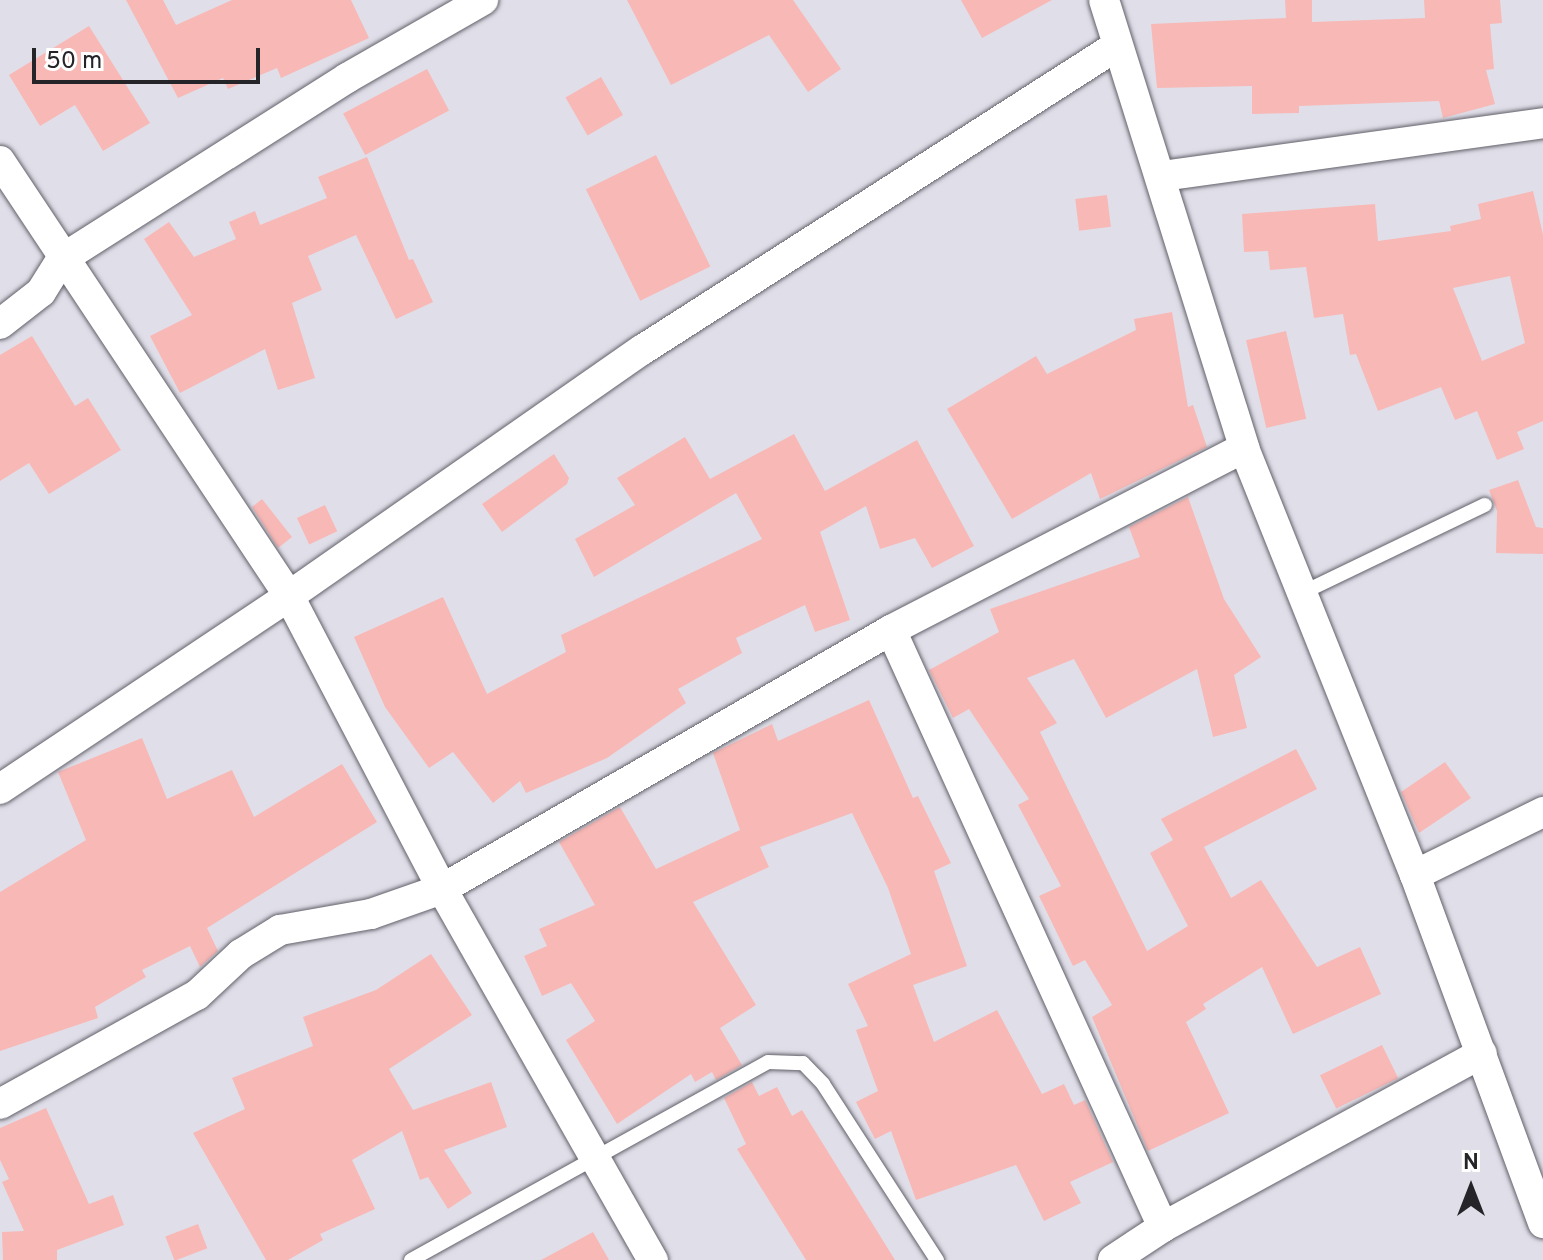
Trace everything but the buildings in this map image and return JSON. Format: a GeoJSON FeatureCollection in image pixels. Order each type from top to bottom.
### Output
{"type":"FeatureCollection","features":[{"type":"Feature","properties":{"kind":"street"},"geometry":{"type":"LineString","coordinates":[[0,324],[41,292],[62,259],[347,78],[483,0]]}},
{"type":"Feature","properties":{"kind":"street"},"geometry":{"type":"LineString","coordinates":[[1104,0],[1115,47],[1162,176],[1244,448],[1415,875],[1543,1223]]}},
{"type":"Feature","properties":{"kind":"street"},"geometry":{"type":"LineString","coordinates":[[0,789],[289,596],[642,350],[1115,47]]}},
{"type":"Feature","properties":{"kind":"street"},"geometry":{"type":"LineString","coordinates":[[1162,176],[1543,123]]}},
{"type":"Feature","properties":{"kind":"street"},"geometry":{"type":"LineString","coordinates":[[0,161],[62,259],[289,596],[442,889],[596,1153],[653,1260]]}},
{"type":"Feature","properties":{"kind":"street"},"geometry":{"type":"LineString","coordinates":[[0,1104],[197,995],[241,954],[280,930],[371,914],[442,889],[891,630],[1244,448]]}},
{"type":"Feature","properties":{"kind":"street"},"geometry":{"type":"LineString","coordinates":[[891,630],[1163,1227]]}},
{"type":"Feature","properties":{"kind":"street"},"geometry":{"type":"LineString","coordinates":[[1415,875],[1543,812]]}},
{"type":"Feature","properties":{"kind":"street"},"geometry":{"type":"LineString","coordinates":[[1113,1260],[1163,1227],[1482,1053]]}},
{"type":"Feature","properties":{"kind":"lane"},"geometry":{"type":"LineString","coordinates":[[1302,593],[1485,505]]}},
{"type":"Feature","properties":{"kind":"lane"},"geometry":{"type":"LineString","coordinates":[[411,1260],[596,1153],[768,1062],[803,1063],[823,1084],[937,1260]]}}]}
